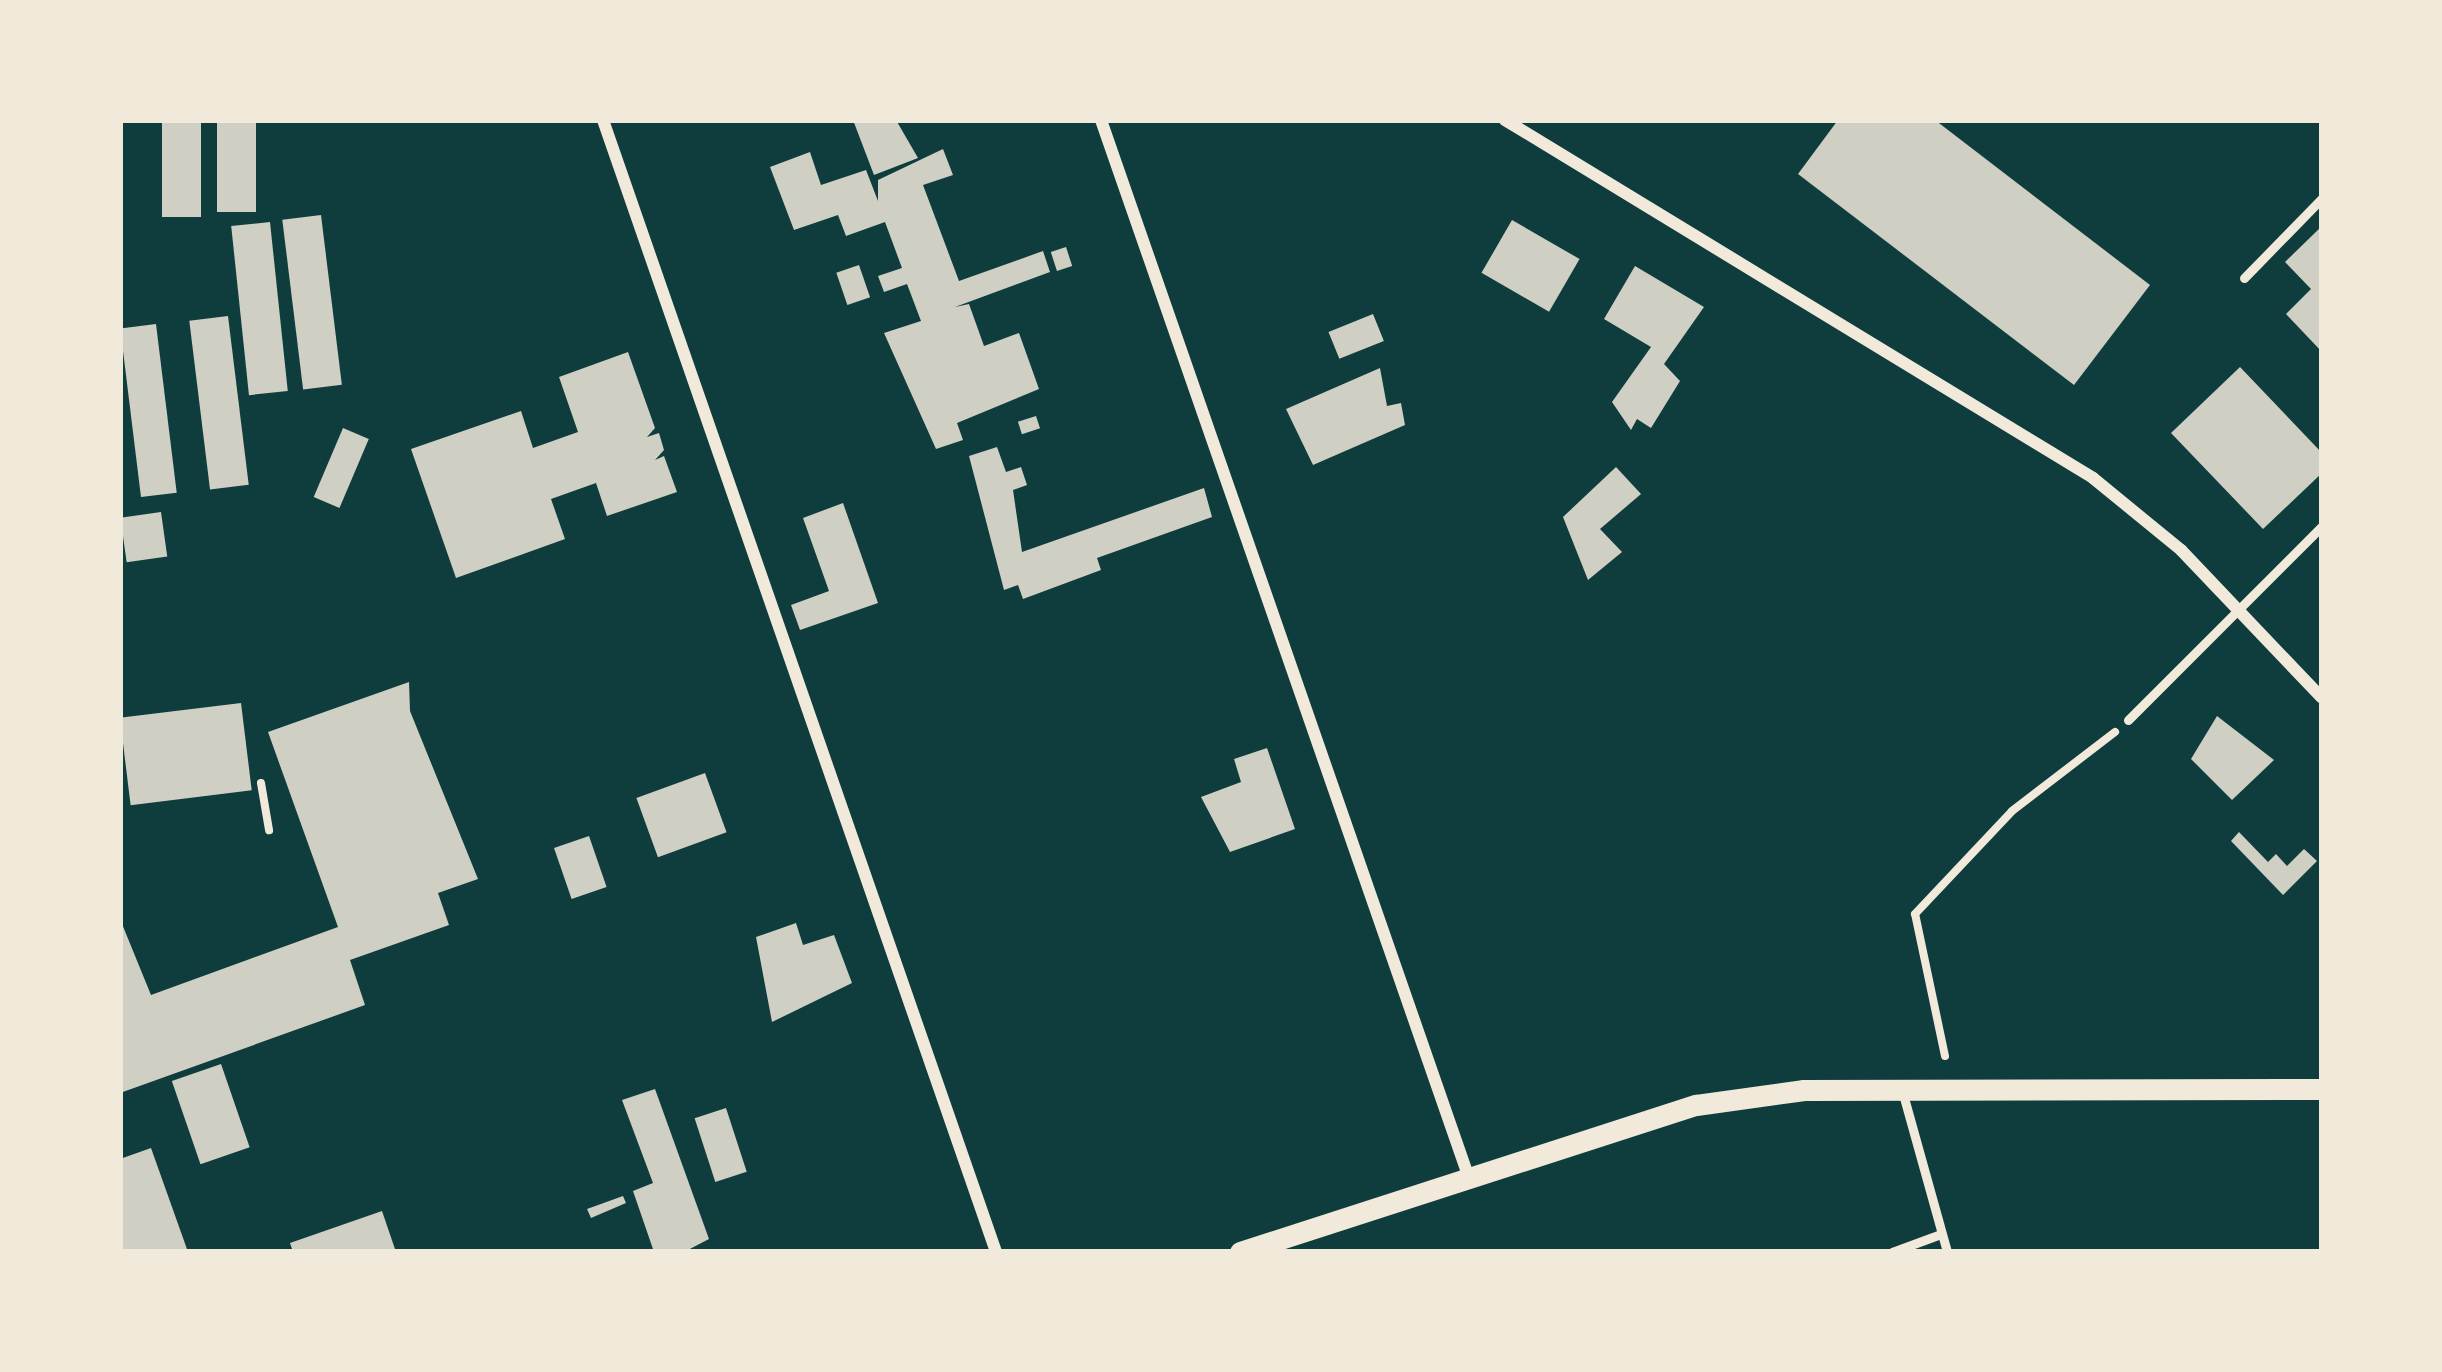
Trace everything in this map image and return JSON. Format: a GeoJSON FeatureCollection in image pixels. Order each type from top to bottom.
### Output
{"type":"FeatureCollection","features":[{"type":"Feature","properties":{"kind":"street"},"geometry":{"type":"LineString","coordinates":[[603,120],[996,1252]]}},
{"type":"Feature","properties":{"kind":"street"},"geometry":{"type":"LineString","coordinates":[[1101,120],[1467,1172]]}},
{"type":"Feature","properties":{"kind":"street"},"geometry":{"type":"LineString","coordinates":[[1505,120],[2093,478],[2237,605],[2322,698]]}},
{"type":"Feature","properties":{"kind":"street"},"geometry":{"type":"LineString","coordinates":[[1240,1252],[1467,1172],[1696,1106],[1902,1088],[2322,1089]]}},
{"type":"Feature","properties":{"kind":"lane"},"geometry":{"type":"LineString","coordinates":[[2243,278],[2322,198]]}},
{"type":"Feature","properties":{"kind":"lane"},"geometry":{"type":"LineString","coordinates":[[2128,720],[2237,605],[2322,526]]}},
{"type":"Feature","properties":{"kind":"lane"},"geometry":{"type":"LineString","coordinates":[[1902,1088],[1947,1252]]}},
{"type":"Feature","properties":{"kind":"lane"},"geometry":{"type":"LineString","coordinates":[[1892,1252],[1940,1234]]}},
{"type":"Feature","properties":{"kind":"path"},"geometry":{"type":"LineString","coordinates":[[1945,1056],[1915,914],[2012,811],[2128,720]]}},
{"type":"Feature","properties":{"kind":"path"},"geometry":{"type":"LineString","coordinates":[[261,783],[269,830]]}},
{"type":"Feature","properties":{"kind":"building"},"geometry":{"type":"Polygon","coordinates":[[[162,120],[201,120],[201,217],[162,217],[162,120]]]}},
{"type":"Feature","properties":{"kind":"building"},"geometry":{"type":"Polygon","coordinates":[[[217,120],[256,120],[256,212],[217,212],[217,120]]]}},
{"type":"Feature","properties":{"kind":"building"},"geometry":{"type":"Polygon","coordinates":[[[853,120],[896,120],[918,158],[874,175],[853,120]]]}},
{"type":"Feature","properties":{"kind":"building"},"geometry":{"type":"Polygon","coordinates":[[[1838,120],[1935,120],[2150,285],[2074,385],[1798,174],[1838,120]]]}},
{"type":"Feature","properties":{"kind":"building"},"geometry":{"type":"Polygon","coordinates":[[[943,149],[953,175],[923,185],[959,281],[1043,251],[1050,272],[955,307],[969,304],[984,346],[1019,333],[1039,389],[957,423],[963,440],[936,449],[884,333],[921,321],[907,284],[884,292],[878,276],[902,268],[885,222],[846,236],[838,215],[794,230],[770,167],[810,152],[821,185],[866,170],[878,201],[878,180],[943,149]]]}},
{"type":"Feature","properties":{"kind":"building"},"geometry":{"type":"Polygon","coordinates":[[[321,215],[342,385],[303,389],[282,220],[321,215]]]}},
{"type":"Feature","properties":{"kind":"building"},"geometry":{"type":"Polygon","coordinates":[[[1512,220],[1580,259],[1549,312],[1482,273],[1512,220]]]}},
{"type":"Feature","properties":{"kind":"building"},"geometry":{"type":"Polygon","coordinates":[[[270,222],[288,391],[249,395],[231,226],[270,222]]]}},
{"type":"Feature","properties":{"kind":"building"},"geometry":{"type":"Polygon","coordinates":[[[2322,226],[2322,352],[2286,314],[2311,289],[2285,262],[2322,226]]]}},
{"type":"Feature","properties":{"kind":"building"},"geometry":{"type":"Polygon","coordinates":[[[1066,247],[1072,266],[1057,271],[1051,252],[1066,247]]]}},
{"type":"Feature","properties":{"kind":"building"},"geometry":{"type":"Polygon","coordinates":[[[859,265],[870,297],[847,305],[836,273],[859,265]]]}},
{"type":"Feature","properties":{"kind":"building"},"geometry":{"type":"Polygon","coordinates":[[[1635,266],[1704,307],[1664,364],[1680,381],[1651,428],[1637,419],[1631,430],[1612,402],[1651,347],[1604,319],[1635,266]]]}},
{"type":"Feature","properties":{"kind":"building"},"geometry":{"type":"Polygon","coordinates":[[[1373,314],[1384,341],[1339,359],[1328,332],[1373,314]]]}},
{"type":"Feature","properties":{"kind":"building"},"geometry":{"type":"Polygon","coordinates":[[[228,316],[249,485],[210,489],[189,321],[228,316]]]}},
{"type":"Feature","properties":{"kind":"building"},"geometry":{"type":"Polygon","coordinates":[[[156,324],[177,493],[141,497],[120,328],[156,324]]]}},
{"type":"Feature","properties":{"kind":"building"},"geometry":{"type":"Polygon","coordinates":[[[628,352],[655,428],[647,437],[659,433],[664,450],[655,460],[664,456],[677,492],[607,516],[596,483],[551,499],[565,539],[456,578],[411,449],[521,411],[533,448],[578,432],[559,377],[628,352]]]}},
{"type":"Feature","properties":{"kind":"building"},"geometry":{"type":"Polygon","coordinates":[[[2240,367],[2322,453],[2322,473],[2263,529],[2171,433],[2240,367]]]}},
{"type":"Feature","properties":{"kind":"building"},"geometry":{"type":"Polygon","coordinates":[[[1380,368],[1387,406],[1401,403],[1405,425],[1313,465],[1286,409],[1380,368]]]}},
{"type":"Feature","properties":{"kind":"building"},"geometry":{"type":"Polygon","coordinates":[[[1036,416],[1040,428],[1022,434],[1018,422],[1036,416]]]}},
{"type":"Feature","properties":{"kind":"building"},"geometry":{"type":"Polygon","coordinates":[[[343,428],[369,439],[339,508],[314,497],[343,428]]]}},
{"type":"Feature","properties":{"kind":"building"},"geometry":{"type":"Polygon","coordinates":[[[997,447],[1006,472],[1021,467],[1027,485],[1013,490],[1022,552],[1204,488],[1212,517],[1097,558],[1101,570],[1023,599],[1018,585],[1004,590],[969,456],[997,447]]]}},
{"type":"Feature","properties":{"kind":"building"},"geometry":{"type":"Polygon","coordinates":[[[1616,467],[1641,494],[1600,529],[1622,552],[1588,580],[1563,517],[1616,467]]]}},
{"type":"Feature","properties":{"kind":"building"},"geometry":{"type":"Polygon","coordinates":[[[843,503],[878,603],[800,630],[791,605],[829,591],[803,518],[843,503]]]}},
{"type":"Feature","properties":{"kind":"building"},"geometry":{"type":"Polygon","coordinates":[[[161,512],[167,557],[127,562],[120,518],[161,512]]]}},
{"type":"Feature","properties":{"kind":"building"},"geometry":{"type":"Polygon","coordinates":[[[409,682],[410,711],[478,879],[438,893],[449,925],[350,960],[365,1005],[120,1093],[120,919],[151,995],[338,927],[268,732],[409,682]]]}},
{"type":"Feature","properties":{"kind":"building"},"geometry":{"type":"Polygon","coordinates":[[[241,703],[252,790],[131,805],[120,718],[241,703]]]}},
{"type":"Feature","properties":{"kind":"building"},"geometry":{"type":"Polygon","coordinates":[[[2217,716],[2274,760],[2232,800],[2191,759],[2217,716]]]}},
{"type":"Feature","properties":{"kind":"building"},"geometry":{"type":"Polygon","coordinates":[[[1267,748],[1295,829],[1230,852],[1201,797],[1241,782],[1234,759],[1267,748]]]}},
{"type":"Feature","properties":{"kind":"building"},"geometry":{"type":"Polygon","coordinates":[[[705,773],[727,832],[658,857],[636,798],[705,773]]]}},
{"type":"Feature","properties":{"kind":"building"},"geometry":{"type":"Polygon","coordinates":[[[2239,832],[2268,862],[2276,854],[2287,866],[2304,849],[2317,861],[2283,895],[2231,841],[2239,832]]]}},
{"type":"Feature","properties":{"kind":"building"},"geometry":{"type":"Polygon","coordinates":[[[589,836],[607,887],[572,899],[554,848],[589,836]]]}},
{"type":"Feature","properties":{"kind":"building"},"geometry":{"type":"Polygon","coordinates":[[[796,923],[803,945],[834,935],[852,983],[772,1022],[756,937],[796,923]]]}},
{"type":"Feature","properties":{"kind":"building"},"geometry":{"type":"Polygon","coordinates":[[[221,1064],[250,1147],[200,1164],[172,1081],[221,1064]]]}},
{"type":"Feature","properties":{"kind":"building"},"geometry":{"type":"Polygon","coordinates":[[[655,1089],[709,1239],[684,1252],[654,1252],[633,1191],[653,1183],[622,1100],[655,1089]]]}},
{"type":"Feature","properties":{"kind":"building"},"geometry":{"type":"Polygon","coordinates":[[[726,1108],[747,1172],[715,1182],[695,1118],[726,1108]]]}},
{"type":"Feature","properties":{"kind":"building"},"geometry":{"type":"Polygon","coordinates":[[[151,1148],[188,1252],[120,1252],[120,1159],[151,1148]]]}},
{"type":"Feature","properties":{"kind":"building"},"geometry":{"type":"Polygon","coordinates":[[[623,1196],[626,1203],[591,1218],[587,1209],[623,1196]]]}},
{"type":"Feature","properties":{"kind":"building"},"geometry":{"type":"Polygon","coordinates":[[[382,1211],[396,1252],[293,1252],[290,1243],[382,1211]]]}}]}
